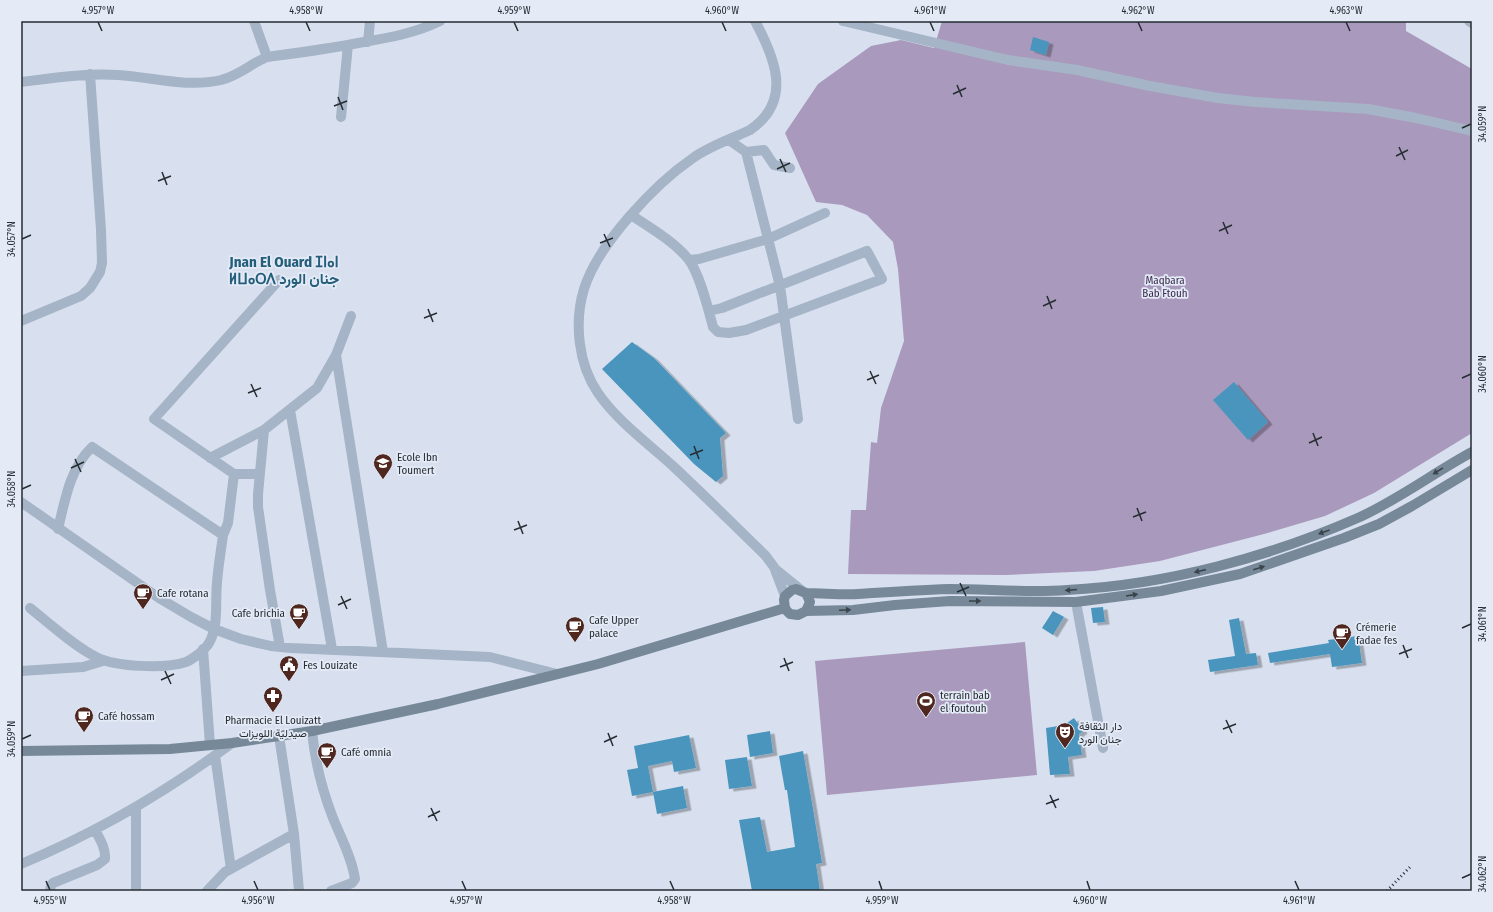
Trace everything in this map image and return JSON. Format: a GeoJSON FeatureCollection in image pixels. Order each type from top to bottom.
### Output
{"type":"FeatureCollection","features":[{"type":"Feature","properties":{"kind":"street"},"geometry":{"type":"LineString","coordinates":[[368,42],[370,21]]}},
{"type":"Feature","properties":{"kind":"street"},"geometry":{"type":"LineString","coordinates":[[21,82],[90,74],[145,78],[194,84],[206,83],[230,78],[239,74],[257,61],[267,57],[316,51],[407,34],[440,21]]}},
{"type":"Feature","properties":{"kind":"street"},"geometry":{"type":"LineString","coordinates":[[755,21],[772,57],[776,78],[774,99],[768,112],[756,126],[692,158],[658,186],[631,215],[599,258],[584,288],[579,312],[580,345],[586,370],[598,393],[615,413],[674,467],[765,555],[774,567],[803,591],[810,602],[806,611]]}},
{"type":"Feature","properties":{"kind":"street"},"geometry":{"type":"LineString","coordinates":[[843,21],[884,26],[1008,60],[1077,70],[1150,86],[1218,98],[1255,102],[1368,109],[1472,131]]}},
{"type":"Feature","properties":{"kind":"street"},"geometry":{"type":"LineString","coordinates":[[1468,21],[1472,22]]}},
{"type":"Feature","properties":{"kind":"street"},"geometry":{"type":"LineString","coordinates":[[253,22],[267,57]]}},
{"type":"Feature","properties":{"kind":"street"},"geometry":{"type":"LineString","coordinates":[[341,117],[348,45]]}},
{"type":"Feature","properties":{"kind":"street"},"geometry":{"type":"LineString","coordinates":[[21,321],[81,296],[90,288],[100,272],[102,263],[101,230],[90,74]]}},
{"type":"Feature","properties":{"kind":"street"},"geometry":{"type":"LineString","coordinates":[[729,140],[746,152],[780,286],[798,419]]}},
{"type":"Feature","properties":{"kind":"street"},"geometry":{"type":"LineString","coordinates":[[746,152],[764,150],[774,165],[790,168]]}},
{"type":"Feature","properties":{"kind":"street"},"geometry":{"type":"LineString","coordinates":[[689,260],[699,260],[768,239],[825,213]]}},
{"type":"Feature","properties":{"kind":"street"},"geometry":{"type":"LineString","coordinates":[[631,215],[668,240],[689,260],[697,277],[712,327],[718,332],[729,333],[746,330],[882,279],[868,251],[722,308],[708,311]]}},
{"type":"Feature","properties":{"kind":"street"},"geometry":{"type":"LineString","coordinates":[[260,474],[234,474],[154,419],[279,280]]}},
{"type":"Feature","properties":{"kind":"street"},"geometry":{"type":"LineString","coordinates":[[210,458],[264,430],[317,388],[336,355],[351,316]]}},
{"type":"Feature","properties":{"kind":"street"},"geometry":{"type":"LineString","coordinates":[[336,355],[383,652]]}},
{"type":"Feature","properties":{"kind":"street"},"geometry":{"type":"LineString","coordinates":[[290,410],[332,649]]}},
{"type":"Feature","properties":{"kind":"street"},"geometry":{"type":"LineString","coordinates":[[264,430],[258,494],[259,518],[280,647]]}},
{"type":"Feature","properties":{"kind":"street"},"geometry":{"type":"LineString","coordinates":[[58,529],[70,482],[83,456],[92,447],[223,535]]}},
{"type":"Feature","properties":{"kind":"street"},"geometry":{"type":"LineString","coordinates":[[785,596],[792,590],[856,594],[950,589],[1023,592],[1069,590],[1158,580],[1236,562],[1325,531],[1362,516],[1472,452]]}},
{"type":"Feature","properties":{"kind":"street"},"geometry":{"type":"LineString","coordinates":[[774,567],[785,596],[785,608],[790,614],[798,615],[806,611],[853,610],[950,601],[1076,602],[1112,598],[1168,590],[1240,574],[1316,549],[1379,524],[1472,470]]}},
{"type":"Feature","properties":{"kind":"street"},"geometry":{"type":"LineString","coordinates":[[30,608],[85,651],[103,661],[152,666],[185,662],[192,659],[209,644],[214,629],[217,581],[223,535],[228,523],[234,474]]}},
{"type":"Feature","properties":{"kind":"street"},"geometry":{"type":"LineString","coordinates":[[21,502],[159,598],[214,629],[255,643],[280,647],[490,657],[557,674]]}},
{"type":"Feature","properties":{"kind":"street"},"geometry":{"type":"LineString","coordinates":[[1236,562],[1240,574]]}},
{"type":"Feature","properties":{"kind":"street"},"geometry":{"type":"LineString","coordinates":[[1111,586],[1112,598]]}},
{"type":"Feature","properties":{"kind":"street"},"geometry":{"type":"LineString","coordinates":[[1076,602],[1103,748]]}},
{"type":"Feature","properties":{"kind":"street"},"geometry":{"type":"LineString","coordinates":[[21,751],[170,749],[232,743],[312,731],[438,704],[598,664],[785,608]]}},
{"type":"Feature","properties":{"kind":"street"},"geometry":{"type":"LineString","coordinates":[[203,649],[210,745]]}},
{"type":"Feature","properties":{"kind":"street"},"geometry":{"type":"LineString","coordinates":[[21,671],[83,667],[103,661]]}},
{"type":"Feature","properties":{"kind":"street"},"geometry":{"type":"LineString","coordinates":[[312,731],[316,763],[321,784],[353,866],[355,879],[352,883],[331,891]]}},
{"type":"Feature","properties":{"kind":"street"},"geometry":{"type":"LineString","coordinates":[[279,736],[294,834],[298,891]]}},
{"type":"Feature","properties":{"kind":"street"},"geometry":{"type":"LineString","coordinates":[[21,864],[70,843],[136,808],[184,777],[232,743]]}},
{"type":"Feature","properties":{"kind":"street"},"geometry":{"type":"LineString","coordinates":[[215,755],[231,869]]}},
{"type":"Feature","properties":{"kind":"street"},"geometry":{"type":"LineString","coordinates":[[136,808],[136,891]]}},
{"type":"Feature","properties":{"kind":"street"},"geometry":{"type":"LineString","coordinates":[[50,891],[53,883],[97,866],[105,859],[102,843],[95,830]]}},
{"type":"Feature","properties":{"kind":"street"},"geometry":{"type":"LineString","coordinates":[[207,891],[225,872],[294,834]]}},
{"type":"Feature","properties":{"kind":"green space","name":"Maqbara Bab Ftouh"},"geometry":{"type":"Polygon","coordinates":[[[942,21],[1406,21],[1406,31],[1472,69],[1472,433],[1374,493],[1325,516],[1264,534],[1160,561],[1094,571],[1006,575],[848,574],[851,510],[866,510],[871,442],[877,443],[881,408],[904,341],[898,269],[893,242],[867,215],[842,205],[816,202],[785,133],[818,84],[871,46],[901,40],[934,48],[942,21]]]}},
{"type":"Feature","properties":{"kind":"green space","name":"terrain bab el foutouh"},"geometry":{"type":"Polygon","coordinates":[[[1025,642],[1037,775],[827,795],[815,661],[1025,642]]]}},
{"type":"Feature","properties":{"kind":"building"},"geometry":{"type":"Polygon","coordinates":[[[1033,37],[1049,42],[1046,55],[1030,50],[1033,37]]]}},
{"type":"Feature","properties":{"kind":"building"},"geometry":{"type":"Polygon","coordinates":[[[632,342],[654,358],[726,433],[720,438],[723,476],[716,482],[694,464],[602,369],[632,342]]]}},
{"type":"Feature","properties":{"kind":"building"},"geometry":{"type":"Polygon","coordinates":[[[1234,382],[1268,422],[1248,440],[1213,400],[1234,382]]]}},
{"type":"Feature","properties":{"kind":"building"},"geometry":{"type":"Polygon","coordinates":[[[1103,607],[1105,622],[1093,623],[1091,608],[1103,607]]]}},
{"type":"Feature","properties":{"kind":"building"},"geometry":{"type":"Polygon","coordinates":[[[1053,611],[1064,617],[1053,635],[1042,628],[1053,611]]]}},
{"type":"Feature","properties":{"kind":"building"},"geometry":{"type":"Polygon","coordinates":[[[1239,618],[1246,654],[1256,653],[1258,665],[1210,672],[1208,660],[1235,656],[1229,620],[1239,618]]]}},
{"type":"Feature","properties":{"kind":"building"},"geometry":{"type":"Polygon","coordinates":[[[1358,636],[1362,663],[1332,667],[1330,654],[1270,663],[1268,653],[1329,643],[1328,640],[1358,636]]]}},
{"type":"Feature","properties":{"kind":"building","name":"دار الثقافة جنان الورد"},"geometry":{"type":"Polygon","coordinates":[[[1074,718],[1083,731],[1079,734],[1082,755],[1068,757],[1070,774],[1050,775],[1046,728],[1064,725],[1074,718]]]}},
{"type":"Feature","properties":{"kind":"building"},"geometry":{"type":"Polygon","coordinates":[[[770,731],[773,753],[750,757],[747,735],[770,731]]]}},
{"type":"Feature","properties":{"kind":"building"},"geometry":{"type":"Polygon","coordinates":[[[689,735],[696,768],[674,772],[672,761],[648,766],[653,792],[632,796],[627,770],[638,768],[634,746],[689,735]]]}},
{"type":"Feature","properties":{"kind":"building"},"geometry":{"type":"Polygon","coordinates":[[[803,751],[822,863],[816,864],[820,891],[752,891],[739,820],[760,817],[767,852],[795,847],[787,790],[785,790],[779,756],[803,751]]]}},
{"type":"Feature","properties":{"kind":"building"},"geometry":{"type":"Polygon","coordinates":[[[747,757],[752,786],[729,789],[725,760],[747,757]]]}},
{"type":"Feature","properties":{"kind":"building"},"geometry":{"type":"Polygon","coordinates":[[[683,786],[687,808],[657,814],[653,792],[683,786]]]}},
{"type":"Feature","properties":{"kind":"railway"},"geometry":{"type":"LineString","coordinates":[[1387,891],[1410,867]]}},
{"type":"Feature","properties":{"kind":"place","name":"Ecole Ibn Toumert"},"geometry":{"type":"Point","coordinates":[383,480]}},
{"type":"Feature","properties":{"kind":"place","name":"Cafe rotana"},"geometry":{"type":"Point","coordinates":[143,610]}},
{"type":"Feature","properties":{"kind":"place","name":"Cafe brichia"},"geometry":{"type":"Point","coordinates":[299,630]}},
{"type":"Feature","properties":{"kind":"place","name":"Cafe Upper palace"},"geometry":{"type":"Point","coordinates":[575,643]}},
{"type":"Feature","properties":{"kind":"place","name":"Crémerie fadae fes"},"geometry":{"type":"Point","coordinates":[1342,650]}},
{"type":"Feature","properties":{"kind":"place","name":"Fes Louizate"},"geometry":{"type":"Point","coordinates":[289,682]}},
{"type":"Feature","properties":{"kind":"place","name":"Pharmacie El Louizatt صيدلية اللويزات"},"geometry":{"type":"Point","coordinates":[273,713]}},
{"type":"Feature","properties":{"kind":"place","name":"terrain bab el foutouh"},"geometry":{"type":"Point","coordinates":[926,718]}},
{"type":"Feature","properties":{"kind":"place","name":"Café hossam"},"geometry":{"type":"Point","coordinates":[84,733]}},
{"type":"Feature","properties":{"kind":"place","name":"دار الثقافة جنان الورد"},"geometry":{"type":"Point","coordinates":[1065,749]}},
{"type":"Feature","properties":{"kind":"place","name":"Café omnia"},"geometry":{"type":"Point","coordinates":[327,769]}},
{"type":"Feature","properties":{"kind":"district","name":"Jnan El Ouard ⵊⵏⴰⵏ ⵍⵡⴰⵔⴷ جنان الورد"},"geometry":{"type":"Point","coordinates":[284,270]}}]}
